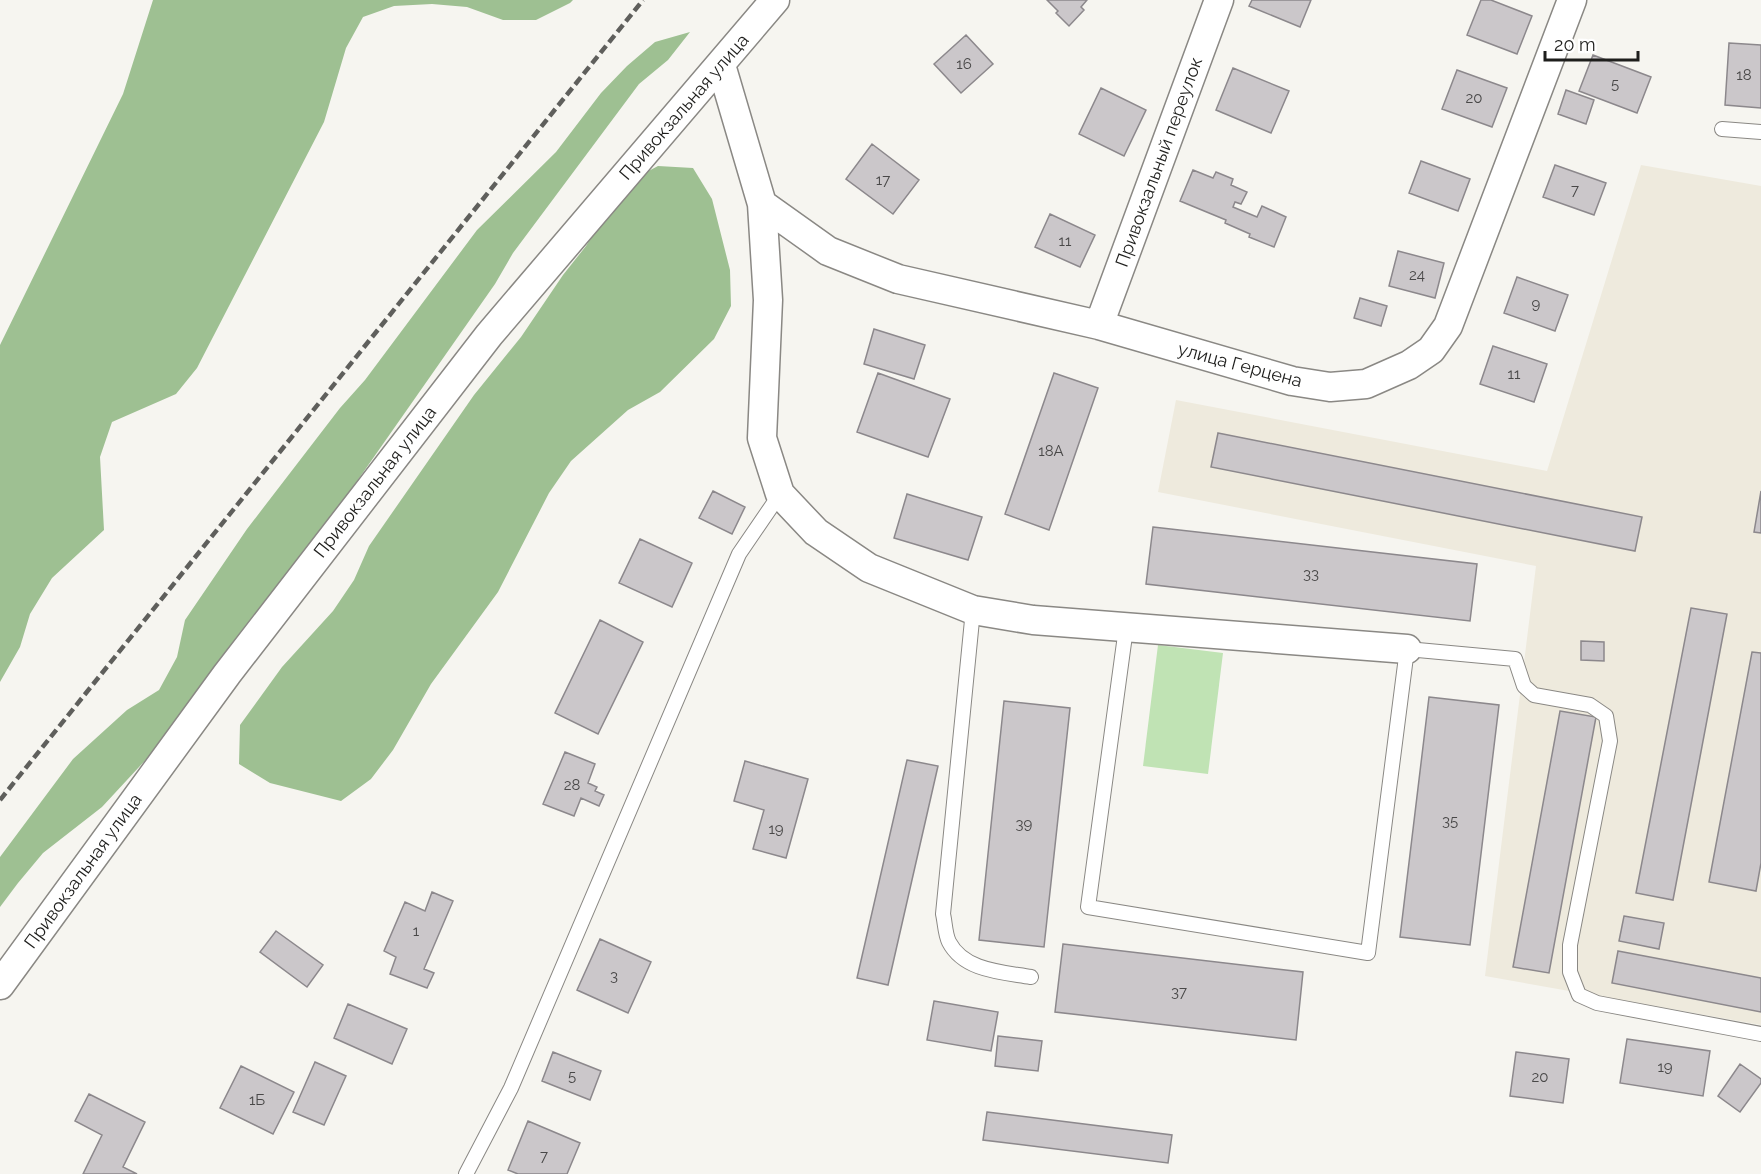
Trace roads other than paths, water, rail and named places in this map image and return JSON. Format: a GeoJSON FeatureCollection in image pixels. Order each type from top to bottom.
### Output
{"type":"FeatureCollection","features":[{"type":"Feature","properties":{"kind":"street","name":"Привокзальная улица"},"geometry":{"type":"LineString","coordinates":[[0,985],[227,674],[489,335],[776,0]]}},
{"type":"Feature","properties":{"kind":"street","name":"Привокзальный переулок"},"geometry":{"type":"LineString","coordinates":[[1099,325],[1219,0]]}},
{"type":"Feature","properties":{"kind":"street","name":"улица Герцена"},"geometry":{"type":"LineString","coordinates":[[762,204],[828,251],[898,279],[1099,325],[1292,381],[1330,387],[1366,384],[1409,365],[1431,350],[1448,326],[1572,0]]}},
{"type":"Feature","properties":{"kind":"street"},"geometry":{"type":"LineString","coordinates":[[721,64],[762,204],[768,300],[762,438],[780,494],[816,532],[869,568],[973,610],[1033,620],[1407,649]]}},
{"type":"Feature","properties":{"kind":"lane"},"geometry":{"type":"LineString","coordinates":[[1722,129],[1761,132]]}},
{"type":"Feature","properties":{"kind":"lane"},"geometry":{"type":"LineString","coordinates":[[466,1174],[511,1088],[739,554],[780,494]]}},
{"type":"Feature","properties":{"kind":"lane"},"geometry":{"type":"LineString","coordinates":[[973,610],[943,914],[948,940],[960,957],[982,969],[1031,977]]}},
{"type":"Feature","properties":{"kind":"lane"},"geometry":{"type":"LineString","coordinates":[[1126,628],[1088,907],[1368,953],[1407,649],[1515,659],[1524,686],[1534,695],[1590,705],[1606,716],[1610,741],[1570,945],[1570,972],[1579,995],[1597,1003],[1761,1034]]}},
{"type":"Feature","properties":{"kind":"railway"},"geometry":{"type":"LineString","coordinates":[[0,800],[643,0]]}}]}
